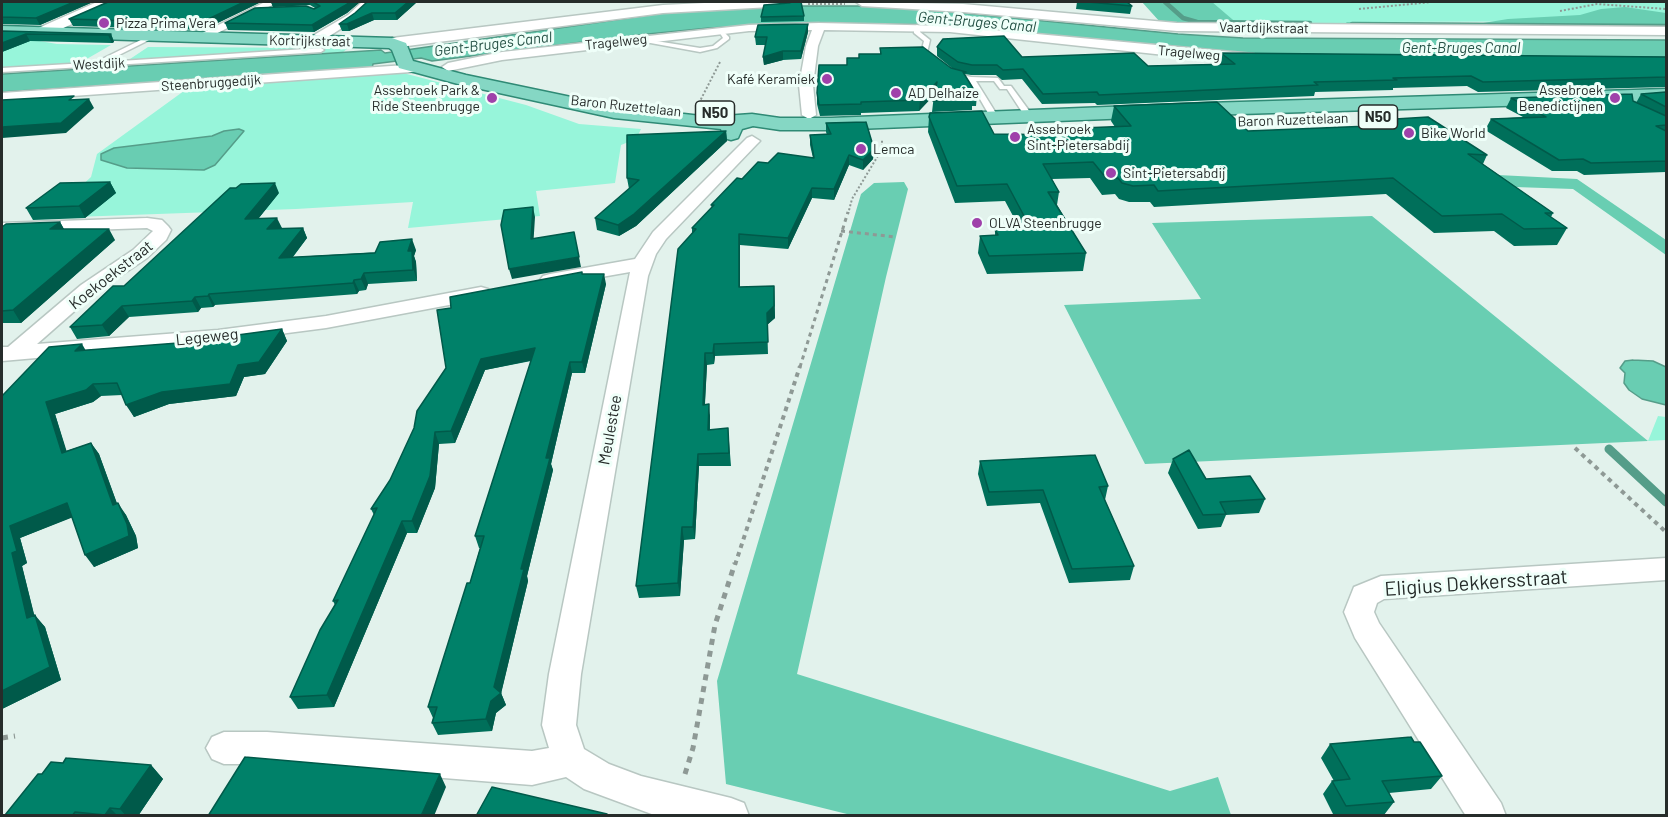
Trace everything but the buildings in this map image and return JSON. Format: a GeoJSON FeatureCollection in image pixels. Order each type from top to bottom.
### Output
{"type":"FeatureCollection","features":[{"type":"Feature","properties":{"kind":"main road"},"geometry":{"type":"LineString","coordinates":[[40,33],[109,2]]}},
{"type":"Feature","properties":{"kind":"main road"},"geometry":{"type":"LineString","coordinates":[[64,34],[81,26],[109,2]]}},
{"type":"Feature","properties":{"kind":"main road","name":"N50"},"geometry":{"type":"LineString","coordinates":[[2,31],[206,38]]}},
{"type":"Feature","properties":{"kind":"main road","name":"Kortrijkstraat"},"geometry":{"type":"LineString","coordinates":[[206,38],[317,45],[404,56]]}},
{"type":"Feature","properties":{"kind":"main road","name":"Baron Ruzettelaan"},"geometry":{"type":"LineString","coordinates":[[404,56],[548,98],[623,108],[882,132],[1029,116],[1103,114],[1145,116],[1231,110],[1565,99],[1608,101],[1666,96]]}},
{"type":"Feature","properties":{"kind":"main road","name":"Baron Ruzettelaan"},"geometry":{"type":"LineString","coordinates":[[548,98],[571,109],[662,125],[742,132],[882,132],[1666,107]]}},
{"type":"Feature","properties":{"kind":"street"},"geometry":{"type":"LineString","coordinates":[[317,45],[368,2]]}},
{"type":"Feature","properties":{"kind":"street"},"geometry":{"type":"LineString","coordinates":[[404,56],[674,7],[789,2]]}},
{"type":"Feature","properties":{"kind":"street","name":"Vaartdijkstraat"},"geometry":{"type":"LineString","coordinates":[[862,2],[1177,27],[1666,31]]}},
{"type":"Feature","properties":{"kind":"street"},"geometry":{"type":"LineString","coordinates":[[206,38],[252,11],[274,6]]}},
{"type":"Feature","properties":{"kind":"street"},"geometry":{"type":"LineString","coordinates":[[809,116],[806,85],[812,46],[819,26]]}},
{"type":"Feature","properties":{"kind":"street","name":"Tragelweg"},"geometry":{"type":"LineString","coordinates":[[448,67],[502,56],[637,40],[749,28],[819,26],[917,27],[979,31],[1184,53],[1268,58]]}},
{"type":"Feature","properties":{"kind":"street","name":"Steenbruggedijk"},"geometry":{"type":"LineString","coordinates":[[2,97],[404,56]]}},
{"type":"Feature","properties":{"kind":"street","name":"Meulestee"},"geometry":{"type":"LineString","coordinates":[[570,760],[559,725],[565,674],[636,285],[642,264],[659,236],[708,188],[742,132]]}},
{"type":"Feature","properties":{"kind":"street","name":"Koekoekstraat"},"geometry":{"type":"LineString","coordinates":[[2,228],[147,223],[156,224],[162,230],[160,236],[140,254],[88,289],[8,354]]}},
{"type":"Feature","properties":{"kind":"street"},"geometry":{"type":"LineString","coordinates":[[527,285],[642,264]]}},
{"type":"Feature","properties":{"kind":"street","name":"Legeweg"},"geometry":{"type":"LineString","coordinates":[[8,354],[218,336],[326,322],[503,289]]}},
{"type":"Feature","properties":{"kind":"street","name":"Eligius Dekkersstraat"},"geometry":{"type":"LineString","coordinates":[[1488,816],[1366,629],[1359,612],[1365,594],[1381,588],[1666,569]]}},
{"type":"Feature","properties":{"kind":"street"},"geometry":{"type":"LineString","coordinates":[[224,748],[279,749],[532,768],[570,760],[597,777],[641,794],[731,816]]}},
{"type":"Feature","properties":{"kind":"lane"},"geometry":{"type":"LineString","coordinates":[[917,27],[917,33],[927,40],[924,53],[939,65]]}},
{"type":"Feature","properties":{"kind":"lane"},"geometry":{"type":"LineString","coordinates":[[104,60],[151,37]]}},
{"type":"Feature","properties":{"kind":"lane","name":"Westdijk"},"geometry":{"type":"LineString","coordinates":[[2,70],[196,58],[317,45]]}},
{"type":"Feature","properties":{"kind":"lane"},"geometry":{"type":"LineString","coordinates":[[947,70],[954,76],[971,80],[996,79],[1002,88],[1010,87],[1029,116]]}},
{"type":"Feature","properties":{"kind":"lane"},"geometry":{"type":"LineString","coordinates":[[971,80],[995,118]]}},
{"type":"Feature","properties":{"kind":"path"},"geometry":{"type":"LineString","coordinates":[[696,108],[725,53],[748,33],[749,28]]}},
{"type":"Feature","properties":{"kind":"path"},"geometry":{"type":"LineString","coordinates":[[676,801],[693,748],[715,625],[823,297],[841,231],[852,199],[882,149],[882,132]]}},
{"type":"Feature","properties":{"kind":"path"},"geometry":{"type":"LineString","coordinates":[[841,231],[896,237]]}},
{"type":"Feature","properties":{"kind":"path"},"geometry":{"type":"LineString","coordinates":[[1575,448],[1666,532]]}},
{"type":"Feature","properties":{"kind":"path"},"geometry":{"type":"LineString","coordinates":[[2,738],[15,736]]}},
{"type":"Feature","properties":{"kind":"shaded area"},"geometry":{"type":"Polygon","coordinates":[[[1142,2],[1212,2],[1239,25],[1160,22],[1142,2]]]}},
{"type":"Feature","properties":{"kind":"shaded area"},"geometry":{"type":"Polygon","coordinates":[[[1157,2],[1666,2],[1666,21],[1347,22],[1349,26],[1239,25],[1157,2]]]}},
{"type":"Feature","properties":{"kind":"shaded area"},"geometry":{"type":"Polygon","coordinates":[[[1625,7],[1666,13],[1666,28],[1349,26],[1346,22],[1483,23],[1508,19],[1580,15],[1601,9],[1625,7]]]}},
{"type":"Feature","properties":{"kind":"shaded area"},"geometry":{"type":"Polygon","coordinates":[[[28,39],[57,44],[111,45],[78,64],[127,61],[148,47],[348,48],[342,53],[2,74],[2,49],[28,39]]]}},
{"type":"Feature","properties":{"kind":"shaded area"},"geometry":{"type":"Polygon","coordinates":[[[403,73],[526,105],[579,124],[641,129],[636,139],[621,145],[615,183],[536,191],[540,216],[408,228],[413,202],[296,209],[47,218],[91,177],[97,154],[188,88],[403,73]]]}},
{"type":"Feature","properties":{"kind":"shaded area"},"geometry":{"type":"Polygon","coordinates":[[[1498,175],[1577,179],[1666,240],[1666,255],[1573,189],[1515,187],[1498,175]]]}},
{"type":"Feature","properties":{"kind":"shaded area"},"geometry":{"type":"Polygon","coordinates":[[[904,182],[908,189],[886,277],[797,674],[1170,791],[1218,777],[1231,815],[851,815],[726,784],[717,681],[861,194],[874,183],[904,182]]]}},
{"type":"Feature","properties":{"kind":"shaded area"},"geometry":{"type":"Polygon","coordinates":[[[1372,216],[1648,441],[1145,464],[1064,305],[1201,299],[1152,223],[1372,216]]]}},
{"type":"Feature","properties":{"kind":"shaded area"},"geometry":{"type":"Polygon","coordinates":[[[1658,416],[1666,417],[1666,440],[1648,441],[1658,416]]]}},
{"type":"Feature","properties":{"kind":"water","name":"Gent-Bruges Canal"},"geometry":{"type":"Polygon","coordinates":[[[767,6],[922,9],[1178,34],[1243,38],[1666,40],[1666,57],[1308,56],[1219,53],[946,25],[816,23],[709,28],[638,35],[432,61],[421,58],[373,64],[372,69],[2,92],[2,74],[381,50],[385,53],[664,13],[767,6]]]}},
{"type":"Feature","properties":{"kind":"water"},"geometry":{"type":"Polygon","coordinates":[[[239,129],[244,131],[215,165],[204,170],[127,168],[101,160],[101,154],[114,148],[212,136],[224,131],[239,129]]]}},
{"type":"Feature","properties":{"kind":"water"},"geometry":{"type":"Polygon","coordinates":[[[1625,361],[1653,361],[1666,367],[1666,405],[1642,399],[1629,390],[1624,383],[1625,373],[1620,368],[1625,361]]]}},
{"type":"Feature","properties":{"kind":"waterway"},"geometry":{"type":"LineString","coordinates":[[1165,2],[1183,18],[1197,22],[1310,23]]}},
{"type":"Feature","properties":{"kind":"waterway"},"geometry":{"type":"LineString","coordinates":[[1352,24],[1666,26]]}},
{"type":"Feature","properties":{"kind":"waterway"},"geometry":{"type":"LineString","coordinates":[[1609,449],[1666,502]]}},
{"type":"Feature","properties":{"kind":"place","name":"Pizza Prima Vera"},"geometry":{"type":"Point","coordinates":[104,23]}},
{"type":"Feature","properties":{"kind":"place","name":"Kafé Keramiek"},"geometry":{"type":"Point","coordinates":[827,79]}},
{"type":"Feature","properties":{"kind":"place","name":"AD Delhaize"},"geometry":{"type":"Point","coordinates":[896,93]}},
{"type":"Feature","properties":{"kind":"place","name":"Assebroek Park & Ride Steenbrugge"},"geometry":{"type":"Point","coordinates":[492,98]}},
{"type":"Feature","properties":{"kind":"place","name":"Assebroek Benedictijnen"},"geometry":{"type":"Point","coordinates":[1615,98]}},
{"type":"Feature","properties":{"kind":"place","name":"Bike World"},"geometry":{"type":"Point","coordinates":[1409,133]}},
{"type":"Feature","properties":{"kind":"place","name":"Assebroek Sint-Pietersabdij"},"geometry":{"type":"Point","coordinates":[1015,137]}},
{"type":"Feature","properties":{"kind":"place","name":"Lemca"},"geometry":{"type":"Point","coordinates":[861,149]}},
{"type":"Feature","properties":{"kind":"place","name":"Sint-Pietersabdij"},"geometry":{"type":"Point","coordinates":[1111,173]}},
{"type":"Feature","properties":{"kind":"place","name":"OLVA Steenbrugge"},"geometry":{"type":"Point","coordinates":[977,223]}}]}
